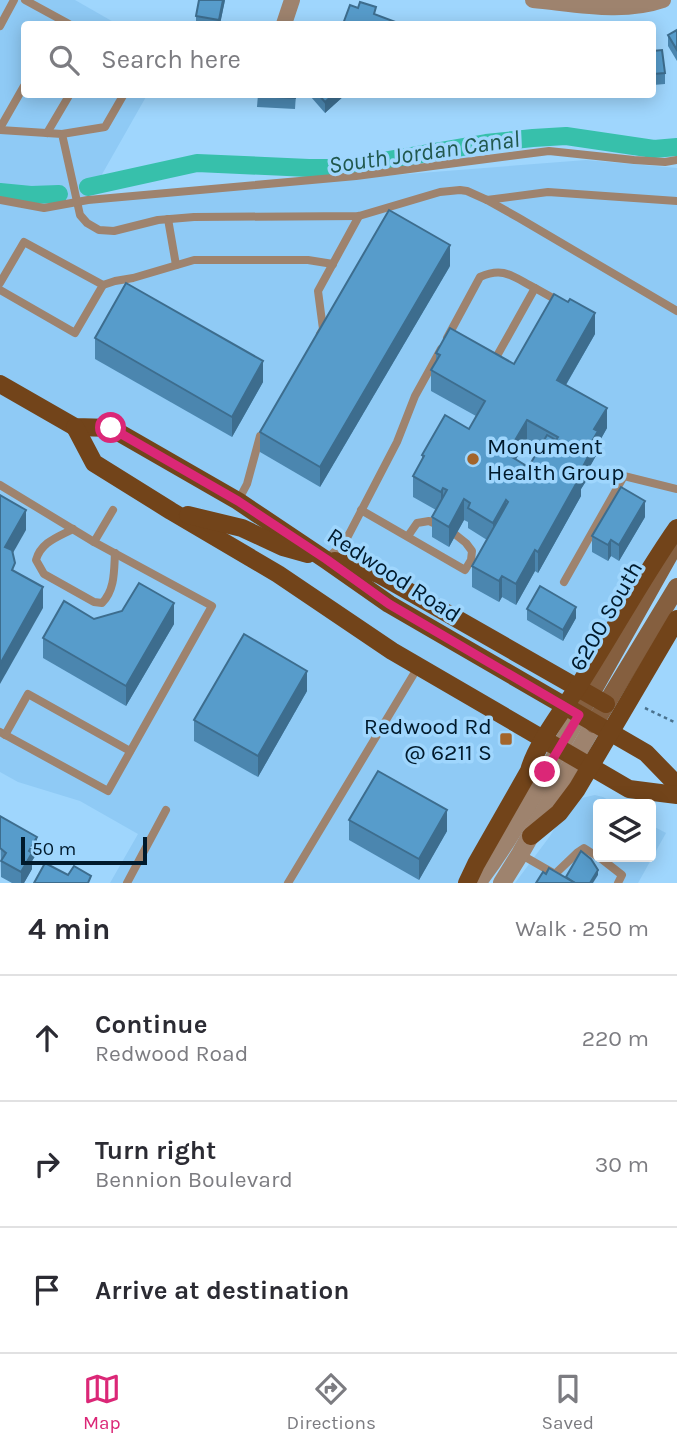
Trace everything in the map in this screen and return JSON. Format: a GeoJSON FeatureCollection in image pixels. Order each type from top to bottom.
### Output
{"type":"FeatureCollection","features":[{"type":"Feature","properties":{"kind":"main road","name":"Redwood Road"},"geometry":{"type":"LineString","coordinates":[[0,384],[75,427],[111,428],[238,501],[389,604],[646,753],[677,785]]}},
{"type":"Feature","properties":{"kind":"main road"},"geometry":{"type":"LineString","coordinates":[[75,427],[94,463],[278,574],[418,667],[629,789],[677,795]]}},
{"type":"Feature","properties":{"kind":"main road"},"geometry":{"type":"LineString","coordinates":[[171,511],[242,528],[284,547],[380,575],[606,704]]}},
{"type":"Feature","properties":{"kind":"main road"},"geometry":{"type":"LineString","coordinates":[[584,691],[638,585],[677,528]]}},
{"type":"Feature","properties":{"kind":"main road","name":"6200 South"},"geometry":{"type":"LineString","coordinates":[[579,715],[584,691],[677,541]]}},
{"type":"Feature","properties":{"kind":"main road","name":"6200 South"},"geometry":{"type":"LineString","coordinates":[[579,715],[606,704],[677,587]]}},
{"type":"Feature","properties":{"kind":"main road"},"geometry":{"type":"LineString","coordinates":[[531,836],[558,813],[583,762],[611,733],[677,618]]}},
{"type":"Feature","properties":{"kind":"main road"},"geometry":{"type":"LineString","coordinates":[[467,883],[531,764],[552,743]]}},
{"type":"Feature","properties":{"kind":"street"},"geometry":{"type":"LineString","coordinates":[[286,21],[292,0]]}},
{"type":"Feature","properties":{"kind":"street"},"geometry":{"type":"LineString","coordinates":[[533,0],[626,7],[645,6],[663,0]]}},
{"type":"Feature","properties":{"kind":"street"},"geometry":{"type":"LineString","coordinates":[[477,883],[511,833],[552,743],[579,715]]}},
{"type":"Feature","properties":{"kind":"street"},"geometry":{"type":"LineString","coordinates":[[579,715],[583,762]]}},
{"type":"Feature","properties":{"kind":"street"},"geometry":{"type":"LineString","coordinates":[[502,883],[531,836]]}},
{"type":"Feature","properties":{"kind":"lane"},"geometry":{"type":"LineString","coordinates":[[0,26],[14,0]]}},
{"type":"Feature","properties":{"kind":"lane"},"geometry":{"type":"LineString","coordinates":[[26,0],[61,21]]}},
{"type":"Feature","properties":{"kind":"lane"},"geometry":{"type":"LineString","coordinates":[[21,91],[0,129],[62,134],[105,127],[122,98]]}},
{"type":"Feature","properties":{"kind":"lane"},"geometry":{"type":"LineString","coordinates":[[47,133],[68,98]]}},
{"type":"Feature","properties":{"kind":"lane"},"geometry":{"type":"LineString","coordinates":[[62,134],[80,215],[86,223],[99,230],[114,231],[158,220],[194,216],[359,216],[422,197],[450,191],[467,191],[519,218],[677,311]]}},
{"type":"Feature","properties":{"kind":"lane"},"geometry":{"type":"LineString","coordinates":[[0,201],[44,208],[76,202],[356,176],[548,151],[634,160],[677,160]]}},
{"type":"Feature","properties":{"kind":"lane"},"geometry":{"type":"LineString","coordinates":[[486,200],[548,192],[677,201]]}},
{"type":"Feature","properties":{"kind":"lane"},"geometry":{"type":"LineString","coordinates":[[316,341],[323,329],[318,291],[359,216]]}},
{"type":"Feature","properties":{"kind":"lane"},"geometry":{"type":"LineString","coordinates":[[169,219],[176,265]]}},
{"type":"Feature","properties":{"kind":"lane"},"geometry":{"type":"LineString","coordinates":[[0,283],[24,242],[103,285]]}},
{"type":"Feature","properties":{"kind":"lane"},"geometry":{"type":"LineString","coordinates":[[0,290],[75,334],[103,285],[115,281],[194,260],[308,260],[333,264]]}},
{"type":"Feature","properties":{"kind":"lane"},"geometry":{"type":"LineString","coordinates":[[326,559],[346,540],[397,442],[415,396],[480,277],[500,271],[567,305]]}},
{"type":"Feature","properties":{"kind":"lane"},"geometry":{"type":"LineString","coordinates":[[491,366],[534,288]]}},
{"type":"Feature","properties":{"kind":"lane"},"geometry":{"type":"LineString","coordinates":[[238,501],[247,485],[260,436]]}},
{"type":"Feature","properties":{"kind":"lane"},"geometry":{"type":"LineString","coordinates":[[564,582],[624,477],[677,489]]}},
{"type":"Feature","properties":{"kind":"lane"},"geometry":{"type":"LineString","coordinates":[[0,485],[94,542],[212,606],[131,751],[108,791],[2,734],[28,694],[131,751]]}},
{"type":"Feature","properties":{"kind":"lane"},"geometry":{"type":"LineString","coordinates":[[94,542],[113,510]]}},
{"type":"Feature","properties":{"kind":"lane"},"geometry":{"type":"LineString","coordinates":[[361,510],[465,570],[471,560],[472,551],[456,535]]}},
{"type":"Feature","properties":{"kind":"lane"},"geometry":{"type":"LineString","coordinates":[[408,536],[417,523],[429,521],[439,525]]}},
{"type":"Feature","properties":{"kind":"lane"},"geometry":{"type":"LineString","coordinates":[[74,529],[44,544],[38,552],[36,560],[44,574],[94,602],[102,603],[108,597],[113,584],[115,553]]}},
{"type":"Feature","properties":{"kind":"lane"},"geometry":{"type":"LineString","coordinates":[[288,883],[418,667]]}},
{"type":"Feature","properties":{"kind":"lane"},"geometry":{"type":"LineString","coordinates":[[127,883],[166,810]]}},
{"type":"Feature","properties":{"kind":"lane"},"geometry":{"type":"LineString","coordinates":[[520,854],[555,874],[584,848],[593,854]]}},
{"type":"Feature","properties":{"kind":"lane"},"geometry":{"type":"LineString","coordinates":[[605,862],[622,875],[618,883]]}},
{"type":"Feature","properties":{"kind":"path"},"geometry":{"type":"LineString","coordinates":[[640,704],[676,723]]}},
{"type":"Feature","properties":{"kind":"shaded area"},"geometry":{"type":"Polygon","coordinates":[[[0,0],[75,0],[112,21],[21,21],[21,98],[145,98],[88,199],[586,160],[677,168],[677,519],[637,579],[459,883],[110,883],[138,834],[80,801],[18,782],[0,772],[0,0]]]}},
{"type":"Feature","properties":{"kind":"shaded area"},"geometry":{"type":"Polygon","coordinates":[[[595,795],[606,799],[593,799],[593,862],[650,862],[638,883],[515,883],[565,811],[577,799],[595,795]]]}},
{"type":"Feature","properties":{"kind":"shaded area"},"geometry":{"type":"Polygon","coordinates":[[[656,828],[666,833],[656,851],[656,828]]]}},
{"type":"Feature","properties":{"kind":"building"},"geometry":{"type":"Polygon","coordinates":[[[199,0],[223,0],[219,20],[196,16],[199,0]]]}},
{"type":"Feature","properties":{"kind":"building"},"geometry":{"type":"Polygon","coordinates":[[[360,2],[376,7],[374,14],[393,21],[344,21],[350,5],[358,8],[360,2]]]}},
{"type":"Feature","properties":{"kind":"building"},"geometry":{"type":"Polygon","coordinates":[[[677,30],[677,50],[668,35],[677,30]]]}},
{"type":"Feature","properties":{"kind":"building"},"geometry":{"type":"Polygon","coordinates":[[[662,50],[665,73],[656,74],[656,51],[662,50]]]}},
{"type":"Feature","properties":{"kind":"building"},"geometry":{"type":"Polygon","coordinates":[[[389,210],[450,245],[320,467],[260,432],[389,210]]]}},
{"type":"Feature","properties":{"kind":"building"},"geometry":{"type":"Polygon","coordinates":[[[126,283],[263,361],[232,417],[95,338],[126,283]]]}},
{"type":"Feature","properties":{"kind":"building","name":"Monument Health Group"},"geometry":{"type":"Polygon","coordinates":[[[554,294],[568,302],[570,299],[595,313],[557,380],[607,408],[594,429],[598,431],[584,455],[588,457],[579,474],[581,475],[538,552],[535,550],[516,584],[502,576],[499,581],[472,566],[508,502],[506,500],[493,523],[468,508],[470,503],[464,499],[449,527],[432,517],[447,490],[443,488],[441,492],[413,476],[445,415],[469,429],[485,401],[431,370],[440,355],[436,353],[450,328],[514,364],[554,294]],[[527,420],[507,454],[525,465],[517,478],[521,480],[547,435],[556,440],[558,437],[527,420]]]}},
{"type":"Feature","properties":{"kind":"building"},"geometry":{"type":"Polygon","coordinates":[[[621,487],[645,501],[619,545],[611,540],[608,545],[592,536],[621,487]]]}},
{"type":"Feature","properties":{"kind":"building"},"geometry":{"type":"Polygon","coordinates":[[[0,495],[26,510],[5,547],[12,550],[15,563],[12,570],[43,587],[0,664],[0,495]]]}},
{"type":"Feature","properties":{"kind":"building"},"geometry":{"type":"Polygon","coordinates":[[[139,583],[174,603],[126,686],[43,638],[64,601],[94,619],[122,611],[139,583]]]}},
{"type":"Feature","properties":{"kind":"building"},"geometry":{"type":"Polygon","coordinates":[[[540,586],[576,607],[563,630],[527,609],[540,586]]]}},
{"type":"Feature","properties":{"kind":"building"},"geometry":{"type":"Polygon","coordinates":[[[244,634],[307,671],[258,756],[194,720],[244,634]]]}},
{"type":"Feature","properties":{"kind":"building"},"geometry":{"type":"Polygon","coordinates":[[[378,771],[447,810],[419,859],[349,820],[378,771]]]}},
{"type":"Feature","properties":{"kind":"building"},"geometry":{"type":"Polygon","coordinates":[[[0,816],[37,837],[29,851],[32,853],[21,872],[1,861],[6,853],[0,848],[0,816]]]}},
{"type":"Feature","properties":{"kind":"building"},"geometry":{"type":"Polygon","coordinates":[[[581,851],[591,859],[598,870],[590,883],[575,883],[566,877],[581,851]]]}},
{"type":"Feature","properties":{"kind":"building"},"geometry":{"type":"Polygon","coordinates":[[[45,863],[68,875],[74,866],[91,876],[88,883],[34,883],[45,863]]]}},
{"type":"Feature","properties":{"kind":"building"},"geometry":{"type":"Polygon","coordinates":[[[549,868],[575,883],[536,883],[549,868]]]}},
{"type":"Feature","properties":{"kind":"waterway","name":"South Jordan Canal"},"geometry":{"type":"LineString","coordinates":[[88,187],[197,163],[342,168],[486,143],[533,138],[566,136],[654,149],[677,147]]}},
{"type":"Feature","properties":{"kind":"waterway","name":"South Jordan Canal"},"geometry":{"type":"LineString","coordinates":[[0,192],[59,194]]}},
{"type":"Feature","properties":{"kind":"place","name":"Monument Health Group"},"geometry":{"type":"Point","coordinates":[473,459]}},
{"type":"Feature","properties":{"kind":"place","name":"Redwood Rd @ 6211 S"},"geometry":{"type":"Point","coordinates":[506,739]}},
{"type":"Feature","properties":{"kind":"route"},"geometry":{"type":"LineString","coordinates":[[111,428],[238,501],[389,604],[579,715],[545,772]]}}]}
